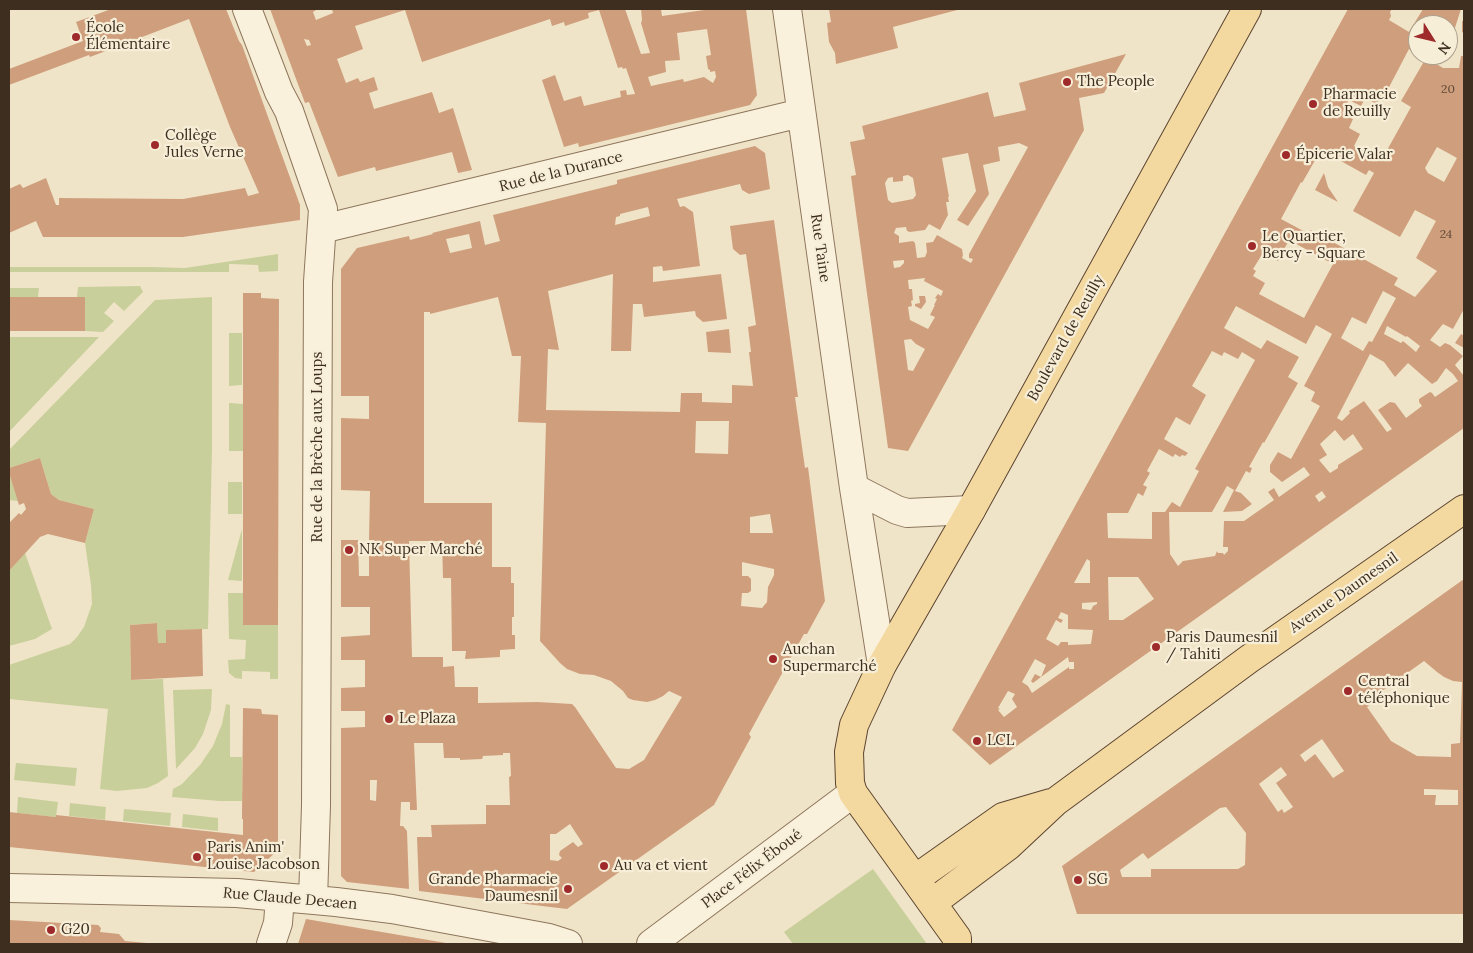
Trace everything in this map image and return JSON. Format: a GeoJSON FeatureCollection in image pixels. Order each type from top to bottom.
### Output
{"type":"FeatureCollection","features":[{"type":"Feature","properties":{"kind":"main road","name":"Boulevard de Reuilly"},"geometry":{"type":"LineString","coordinates":[[882,665],[970,510],[1247,9]]}},
{"type":"Feature","properties":{"kind":"main road","name":"Avenue Daumesnil"},"geometry":{"type":"LineString","coordinates":[[932,903],[1008,846],[1055,802],[1249,659],[1464,509]]}},
{"type":"Feature","properties":{"kind":"main road"},"geometry":{"type":"LineString","coordinates":[[882,665],[854,725],[849,752],[850,783],[853,793],[957,938],[957,944]]}},
{"type":"Feature","properties":{"kind":"main road","name":"Avenue Daumesnil"},"geometry":{"type":"LineString","coordinates":[[915,879],[1003,817],[1055,802]]}},
{"type":"Feature","properties":{"kind":"street","name":"Rue de la Brèche aux Loups"},"geometry":{"type":"LineString","coordinates":[[247,9],[279,92],[289,112],[323,209],[318,282],[316,768],[313,900]]}},
{"type":"Feature","properties":{"kind":"street","name":"Rue Taine"},"geometry":{"type":"LineString","coordinates":[[787,9],[854,488],[882,665]]}},
{"type":"Feature","properties":{"kind":"street","name":"Rue de la Durance"},"geometry":{"type":"LineString","coordinates":[[322,229],[801,113]]}},
{"type":"Feature","properties":{"kind":"street"},"geometry":{"type":"LineString","coordinates":[[854,488],[897,510],[908,512],[970,510]]}},
{"type":"Feature","properties":{"kind":"street","name":"Place Félix Éboué"},"geometry":{"type":"LineString","coordinates":[[651,944],[853,793]]}},
{"type":"Feature","properties":{"kind":"street","name":"Rue Claude Decaen"},"geometry":{"type":"LineString","coordinates":[[9,888],[237,893],[313,900],[414,913],[549,938],[568,944]]}},
{"type":"Feature","properties":{"kind":"street"},"geometry":{"type":"LineString","coordinates":[[271,944],[278,923],[280,898]]}},
{"type":"Feature","properties":{"kind":"green space"},"geometry":{"type":"Polygon","coordinates":[[[278,254],[278,271],[259,272],[258,265],[229,264],[229,272],[9,272],[9,267],[185,268],[278,254]]]}},
{"type":"Feature","properties":{"kind":"green space"},"geometry":{"type":"Polygon","coordinates":[[[140,286],[143,292],[124,311],[114,302],[104,313],[114,321],[103,332],[85,331],[85,297],[77,297],[78,287],[140,286]]]}},
{"type":"Feature","properties":{"kind":"green space"},"geometry":{"type":"Polygon","coordinates":[[[9,288],[39,288],[38,297],[9,297],[9,288]]]}},
{"type":"Feature","properties":{"kind":"green space"},"geometry":{"type":"Polygon","coordinates":[[[212,297],[212,448],[208,629],[166,630],[166,643],[158,643],[157,623],[130,625],[131,680],[163,679],[168,776],[147,788],[117,791],[100,789],[108,709],[9,699],[9,665],[70,644],[84,627],[92,604],[85,543],[94,509],[59,500],[51,494],[40,458],[9,468],[9,450],[155,300],[212,297]]]}},
{"type":"Feature","properties":{"kind":"green space"},"geometry":{"type":"Polygon","coordinates":[[[229,333],[242,333],[242,385],[229,386],[229,333]]]}},
{"type":"Feature","properties":{"kind":"green space"},"geometry":{"type":"Polygon","coordinates":[[[9,337],[99,337],[9,432],[9,337]]]}},
{"type":"Feature","properties":{"kind":"green space"},"geometry":{"type":"Polygon","coordinates":[[[229,403],[243,404],[243,451],[229,451],[229,403]]]}},
{"type":"Feature","properties":{"kind":"green space"},"geometry":{"type":"Polygon","coordinates":[[[9,473],[18,501],[9,500],[9,473]]]}},
{"type":"Feature","properties":{"kind":"green space"},"geometry":{"type":"Polygon","coordinates":[[[228,482],[242,482],[242,514],[228,514],[228,482]]]}},
{"type":"Feature","properties":{"kind":"green space"},"geometry":{"type":"Polygon","coordinates":[[[242,529],[242,581],[228,580],[242,529]]]}},
{"type":"Feature","properties":{"kind":"green space"},"geometry":{"type":"Polygon","coordinates":[[[25,553],[52,629],[35,639],[9,646],[9,571],[25,553]]]}},
{"type":"Feature","properties":{"kind":"green space"},"geometry":{"type":"Polygon","coordinates":[[[228,593],[243,593],[243,625],[278,625],[278,679],[270,679],[270,672],[242,671],[242,679],[235,678],[229,673],[228,660],[245,659],[246,640],[229,639],[228,593]]]}},
{"type":"Feature","properties":{"kind":"green space"},"geometry":{"type":"Polygon","coordinates":[[[212,689],[211,710],[203,734],[195,748],[176,769],[173,690],[212,689]]]}},
{"type":"Feature","properties":{"kind":"green space"},"geometry":{"type":"Polygon","coordinates":[[[226,704],[230,705],[230,757],[242,757],[242,801],[172,797],[173,789],[182,784],[200,765],[213,746],[222,724],[226,704]]]}},
{"type":"Feature","properties":{"kind":"green space"},"geometry":{"type":"Polygon","coordinates":[[[16,763],[77,768],[75,786],[14,780],[16,763]]]}},
{"type":"Feature","properties":{"kind":"green space"},"geometry":{"type":"Polygon","coordinates":[[[18,797],[58,802],[56,817],[17,813],[18,797]]]}},
{"type":"Feature","properties":{"kind":"green space"},"geometry":{"type":"Polygon","coordinates":[[[70,803],[106,807],[105,820],[69,816],[70,803]]]}},
{"type":"Feature","properties":{"kind":"green space"},"geometry":{"type":"Polygon","coordinates":[[[124,809],[171,813],[170,826],[123,821],[124,809]]]}},
{"type":"Feature","properties":{"kind":"green space"},"geometry":{"type":"Polygon","coordinates":[[[183,814],[218,818],[218,831],[182,827],[183,814]]]}},
{"type":"Feature","properties":{"kind":"green space"},"geometry":{"type":"Polygon","coordinates":[[[873,869],[927,944],[793,944],[784,932],[873,869]]]}},
{"type":"Feature","properties":{"kind":"building"},"geometry":{"type":"Polygon","coordinates":[[[111,9],[226,9],[242,45],[300,205],[300,220],[183,237],[43,237],[36,221],[9,233],[9,189],[20,184],[23,188],[46,178],[56,205],[59,205],[59,198],[183,199],[245,188],[248,196],[259,193],[230,127],[189,19],[90,57],[89,55],[9,85],[9,69],[83,41],[76,22],[111,9]]]}},
{"type":"Feature","properties":{"kind":"building"},"geometry":{"type":"Polygon","coordinates":[[[270,9],[315,9],[313,12],[316,20],[333,13],[332,9],[625,9],[641,54],[650,53],[641,23],[641,9],[661,9],[662,16],[711,9],[746,9],[757,95],[750,105],[579,147],[578,143],[564,147],[542,80],[555,75],[564,101],[581,96],[584,106],[621,97],[620,91],[626,90],[627,95],[635,94],[626,68],[618,68],[599,10],[588,13],[589,18],[565,26],[564,22],[552,26],[550,19],[422,62],[405,10],[355,26],[363,49],[337,59],[346,83],[358,78],[360,82],[374,77],[378,90],[369,93],[374,109],[432,92],[439,113],[453,108],[472,170],[458,173],[452,152],[376,171],[375,167],[338,177],[309,102],[305,103],[270,9]],[[707,29],[677,33],[680,60],[665,61],[666,72],[648,77],[651,86],[683,79],[684,82],[704,77],[713,83],[716,77],[715,71],[710,72],[708,69],[706,56],[711,55],[707,29]],[[304,39],[307,46],[311,45],[309,40],[304,39]]]}},
{"type":"Feature","properties":{"kind":"building"},"geometry":{"type":"Polygon","coordinates":[[[829,9],[961,9],[893,27],[898,48],[836,64],[835,53],[829,42],[827,23],[831,22],[829,9]]]}},
{"type":"Feature","properties":{"kind":"building"},"geometry":{"type":"Polygon","coordinates":[[[1348,9],[1392,9],[1389,20],[1408,31],[1408,51],[1386,93],[1388,94],[1384,101],[1379,99],[1377,104],[1365,98],[1361,106],[1349,100],[1342,113],[1353,119],[1349,128],[1360,134],[1354,146],[1381,161],[1411,107],[1401,101],[1422,65],[1459,68],[1461,56],[1464,56],[1464,309],[1453,329],[1443,324],[1430,340],[1440,347],[1445,343],[1450,345],[1463,356],[1455,365],[1464,376],[1464,428],[990,765],[952,730],[1348,9]],[[1437,147],[1425,168],[1428,173],[1444,182],[1457,158],[1437,147]],[[1321,150],[1281,219],[1309,234],[1311,230],[1398,278],[1394,285],[1415,297],[1437,271],[1416,258],[1436,221],[1415,210],[1400,237],[1353,211],[1374,173],[1369,170],[1366,175],[1321,150]],[[1289,240],[1278,261],[1263,253],[1253,269],[1256,271],[1253,276],[1265,283],[1259,294],[1304,318],[1333,264],[1289,240]],[[1383,291],[1366,324],[1352,317],[1341,338],[1363,351],[1369,341],[1372,342],[1396,298],[1383,291]],[[1236,306],[1224,328],[1261,349],[1267,340],[1299,357],[1288,377],[1298,383],[1249,467],[1252,468],[1250,473],[1246,471],[1235,491],[1241,493],[1252,504],[1242,511],[1223,512],[1234,490],[1227,486],[1212,512],[1169,512],[1170,554],[1178,566],[1183,561],[1215,556],[1217,551],[1224,555],[1228,551],[1228,547],[1223,547],[1224,521],[1244,521],[1274,500],[1268,492],[1274,488],[1279,497],[1310,475],[1304,467],[1282,482],[1270,472],[1270,465],[1278,452],[1291,459],[1320,406],[1311,401],[1315,392],[1304,386],[1332,334],[1316,325],[1306,344],[1236,306]],[[1387,326],[1384,334],[1401,343],[1403,341],[1416,352],[1420,346],[1407,336],[1387,326]],[[1212,351],[1192,386],[1206,395],[1190,425],[1176,417],[1164,439],[1188,453],[1180,457],[1175,454],[1173,457],[1159,449],[1147,471],[1150,473],[1143,485],[1147,487],[1143,496],[1138,493],[1128,513],[1107,513],[1108,538],[1152,539],[1152,512],[1165,512],[1172,502],[1180,507],[1199,471],[1195,469],[1255,360],[1242,352],[1238,359],[1224,352],[1222,356],[1212,351]],[[1370,354],[1337,418],[1342,421],[1350,413],[1349,411],[1364,401],[1387,432],[1392,429],[1378,410],[1390,402],[1395,403],[1406,418],[1422,406],[1419,399],[1430,392],[1435,397],[1458,381],[1446,368],[1437,381],[1432,384],[1408,363],[1395,377],[1384,362],[1370,354]],[[1335,430],[1320,444],[1327,455],[1319,460],[1330,473],[1338,468],[1338,465],[1363,449],[1353,434],[1344,441],[1335,430]],[[1322,491],[1315,496],[1319,502],[1326,497],[1322,491]],[[1087,559],[1074,583],[1090,583],[1090,561],[1087,559]],[[1108,577],[1109,620],[1123,620],[1154,599],[1138,577],[1108,577]],[[1097,602],[1082,603],[1082,609],[1091,610],[1097,602]],[[1061,612],[1058,618],[1063,620],[1061,623],[1056,620],[1046,639],[1058,646],[1061,642],[1068,642],[1068,645],[1091,644],[1093,630],[1068,629],[1068,615],[1061,612]],[[1068,657],[1041,677],[1046,665],[1035,659],[1022,682],[1028,686],[1032,693],[1069,667],[1069,669],[1074,669],[1074,662],[1069,662],[1068,657]],[[1008,691],[998,708],[1000,709],[998,710],[1004,717],[1017,707],[1012,699],[1015,694],[1008,691]]]}},
{"type":"Feature","properties":{"kind":"building"},"geometry":{"type":"Polygon","coordinates":[[[1423,9],[1461,9],[1458,18],[1458,15],[1419,15],[1423,9]]]}},
{"type":"Feature","properties":{"kind":"building"},"geometry":{"type":"Polygon","coordinates":[[[1462,21],[1464,21],[1464,33],[1462,32],[1462,21]]]}},
{"type":"Feature","properties":{"kind":"building"},"geometry":{"type":"Polygon","coordinates":[[[1126,54],[1104,93],[1079,98],[1084,130],[908,451],[888,448],[851,176],[856,175],[850,142],[865,139],[862,126],[988,92],[994,117],[1026,110],[1019,83],[1126,54]],[[1019,143],[998,147],[1000,161],[983,165],[989,194],[968,226],[957,220],[976,191],[968,153],[942,158],[949,202],[946,202],[948,215],[940,230],[929,224],[925,230],[910,232],[907,231],[906,227],[896,228],[894,233],[899,236],[899,243],[913,241],[917,258],[925,257],[927,252],[926,243],[933,242],[937,235],[962,249],[962,258],[971,263],[973,259],[969,258],[969,254],[1028,147],[1019,143]],[[908,175],[903,176],[903,181],[893,182],[893,177],[888,178],[885,183],[888,200],[892,203],[913,199],[916,195],[913,178],[908,175]],[[904,260],[893,261],[894,268],[900,267],[904,263],[904,260]],[[925,278],[908,280],[909,289],[912,289],[913,300],[911,301],[912,306],[908,307],[910,320],[928,329],[935,317],[930,315],[937,299],[935,298],[938,294],[941,296],[943,291],[924,281],[925,278]],[[911,339],[904,340],[908,370],[913,371],[925,349],[911,339]]]}},
{"type":"Feature","properties":{"kind":"building"},"geometry":{"type":"Polygon","coordinates":[[[755,146],[765,153],[770,189],[749,194],[742,190],[740,184],[677,199],[680,207],[684,206],[693,212],[700,266],[663,271],[662,266],[653,267],[653,282],[721,274],[727,319],[703,322],[696,316],[695,311],[644,317],[642,304],[633,304],[631,351],[611,351],[613,274],[548,291],[559,350],[548,349],[546,410],[680,412],[681,393],[702,393],[702,402],[732,403],[732,385],[753,386],[748,327],[756,325],[746,254],[740,255],[733,249],[730,226],[774,220],[798,397],[795,397],[805,468],[808,467],[825,601],[807,634],[804,634],[769,697],[749,734],[751,737],[714,805],[567,909],[419,891],[417,837],[432,837],[431,825],[486,824],[486,805],[510,805],[510,753],[483,756],[482,759],[460,760],[460,758],[444,758],[443,743],[414,743],[417,810],[410,810],[410,802],[401,802],[400,826],[403,826],[407,831],[409,889],[347,882],[341,876],[341,728],[365,727],[365,711],[341,711],[341,688],[365,687],[365,660],[341,660],[341,637],[370,635],[370,607],[341,607],[341,540],[358,540],[359,576],[369,576],[369,542],[374,542],[374,540],[369,540],[370,491],[341,490],[341,418],[369,419],[369,396],[341,396],[341,269],[357,248],[409,236],[410,240],[480,221],[485,245],[500,241],[493,215],[617,184],[617,180],[755,146]],[[648,207],[620,214],[620,216],[616,217],[615,225],[650,216],[648,207]],[[469,234],[446,239],[450,253],[472,248],[469,234]],[[498,297],[430,314],[430,312],[424,312],[424,503],[492,503],[492,567],[511,567],[511,583],[514,583],[512,635],[515,635],[515,649],[500,650],[500,657],[465,659],[466,651],[452,651],[451,578],[443,578],[442,541],[409,541],[412,657],[443,657],[443,667],[454,666],[455,687],[478,687],[478,703],[538,702],[572,704],[616,768],[629,769],[644,760],[682,697],[669,691],[655,700],[647,702],[633,700],[628,698],[611,681],[567,669],[540,641],[546,423],[518,422],[521,356],[512,356],[498,297]],[[696,421],[695,453],[728,454],[729,421],[696,421]],[[770,514],[750,517],[750,533],[773,533],[770,514]],[[742,562],[742,576],[748,576],[751,579],[751,591],[742,593],[741,606],[762,608],[767,602],[768,587],[774,575],[774,569],[742,562]],[[370,780],[370,800],[376,801],[377,780],[370,780]],[[570,824],[556,834],[550,834],[550,860],[558,861],[562,858],[559,855],[560,851],[573,842],[578,847],[583,844],[570,824]]]}},
{"type":"Feature","properties":{"kind":"building"},"geometry":{"type":"Polygon","coordinates":[[[1324,173],[1328,187],[1338,202],[1315,190],[1324,173]]]}},
{"type":"Feature","properties":{"kind":"building"},"geometry":{"type":"Polygon","coordinates":[[[243,293],[261,293],[261,298],[279,299],[278,625],[243,625],[243,293]]]}},
{"type":"Feature","properties":{"kind":"building"},"geometry":{"type":"Polygon","coordinates":[[[919,296],[925,296],[926,302],[921,309],[915,306],[915,304],[920,303],[919,296]]]}},
{"type":"Feature","properties":{"kind":"building"},"geometry":{"type":"Polygon","coordinates":[[[9,297],[85,297],[85,331],[9,331],[9,297]]]}},
{"type":"Feature","properties":{"kind":"building"},"geometry":{"type":"Polygon","coordinates":[[[729,329],[731,353],[708,352],[706,332],[729,329]]]}},
{"type":"Feature","properties":{"kind":"building"},"geometry":{"type":"Polygon","coordinates":[[[1461,334],[1464,336],[1464,348],[1455,343],[1461,334]]]}},
{"type":"Feature","properties":{"kind":"building"},"geometry":{"type":"Polygon","coordinates":[[[40,458],[51,494],[59,500],[94,509],[85,543],[48,534],[40,537],[9,571],[9,523],[26,509],[24,503],[19,505],[9,468],[40,458]]]}},
{"type":"Feature","properties":{"kind":"building"},"geometry":{"type":"Polygon","coordinates":[[[1464,579],[1464,914],[1077,914],[1062,866],[1464,579]],[[1424,661],[1378,694],[1380,698],[1367,707],[1391,741],[1417,756],[1451,757],[1451,744],[1460,743],[1462,682],[1444,677],[1424,661]],[[1322,739],[1300,755],[1305,762],[1315,754],[1333,778],[1344,771],[1322,739]],[[1281,767],[1259,784],[1278,812],[1282,809],[1284,813],[1293,807],[1276,783],[1287,775],[1281,767]],[[1424,789],[1424,795],[1436,795],[1435,805],[1458,805],[1458,790],[1424,789]],[[1226,807],[1220,808],[1148,859],[1143,853],[1120,870],[1122,877],[1151,877],[1151,869],[1238,869],[1245,865],[1246,833],[1226,807]]]}},
{"type":"Feature","properties":{"kind":"building"},"geometry":{"type":"Polygon","coordinates":[[[157,623],[158,643],[166,643],[166,630],[202,629],[203,676],[131,680],[130,625],[157,623]]]}},
{"type":"Feature","properties":{"kind":"building"},"geometry":{"type":"Polygon","coordinates":[[[1035,674],[1041,677],[1033,683],[1031,681],[1035,674]]]}},
{"type":"Feature","properties":{"kind":"building"},"geometry":{"type":"Polygon","coordinates":[[[243,708],[261,709],[262,714],[278,715],[278,850],[254,872],[9,847],[9,812],[56,817],[56,815],[243,835],[243,708]]]}},
{"type":"Feature","properties":{"kind":"building"},"geometry":{"type":"Polygon","coordinates":[[[306,919],[446,943],[446,944],[298,944],[306,919]]]}},
{"type":"Feature","properties":{"kind":"building"},"geometry":{"type":"Polygon","coordinates":[[[9,920],[98,925],[101,928],[100,932],[119,934],[125,941],[147,944],[9,944],[9,920]]]}},
{"type":"Feature","properties":{"kind":"place","name":"École Élémentaire"},"geometry":{"type":"Point","coordinates":[76,37]}},
{"type":"Feature","properties":{"kind":"place","name":"The People"},"geometry":{"type":"Point","coordinates":[1067,82]}},
{"type":"Feature","properties":{"kind":"place","name":"Pharmacie de Reuilly"},"geometry":{"type":"Point","coordinates":[1313,104]}},
{"type":"Feature","properties":{"kind":"place","name":"Collège Jules Verne"},"geometry":{"type":"Point","coordinates":[155,145]}},
{"type":"Feature","properties":{"kind":"place","name":"Épicerie Valar"},"geometry":{"type":"Point","coordinates":[1286,155]}},
{"type":"Feature","properties":{"kind":"place","name":"Le Quartier, Bercy - Square"},"geometry":{"type":"Point","coordinates":[1252,246]}},
{"type":"Feature","properties":{"kind":"place","name":"NK Super Marché"},"geometry":{"type":"Point","coordinates":[349,550]}},
{"type":"Feature","properties":{"kind":"place","name":"Paris Daumesnil / Tahiti"},"geometry":{"type":"Point","coordinates":[1156,647]}},
{"type":"Feature","properties":{"kind":"place","name":"Auchan Supermarché"},"geometry":{"type":"Point","coordinates":[773,659]}},
{"type":"Feature","properties":{"kind":"place","name":"Central téléphonique"},"geometry":{"type":"Point","coordinates":[1348,691]}},
{"type":"Feature","properties":{"kind":"place","name":"Le Plaza"},"geometry":{"type":"Point","coordinates":[389,719]}},
{"type":"Feature","properties":{"kind":"place","name":"LCL"},"geometry":{"type":"Point","coordinates":[977,741]}},
{"type":"Feature","properties":{"kind":"place","name":"Paris Anim' Louise Jacobson"},"geometry":{"type":"Point","coordinates":[197,857]}},
{"type":"Feature","properties":{"kind":"place","name":"Au va et vient"},"geometry":{"type":"Point","coordinates":[604,866]}},
{"type":"Feature","properties":{"kind":"place","name":"SG"},"geometry":{"type":"Point","coordinates":[1078,880]}},
{"type":"Feature","properties":{"kind":"place","name":"Grande Pharmacie Daumesnil"},"geometry":{"type":"Point","coordinates":[568,889]}},
{"type":"Feature","properties":{"kind":"place","name":"G20"},"geometry":{"type":"Point","coordinates":[51,930]}}]}
